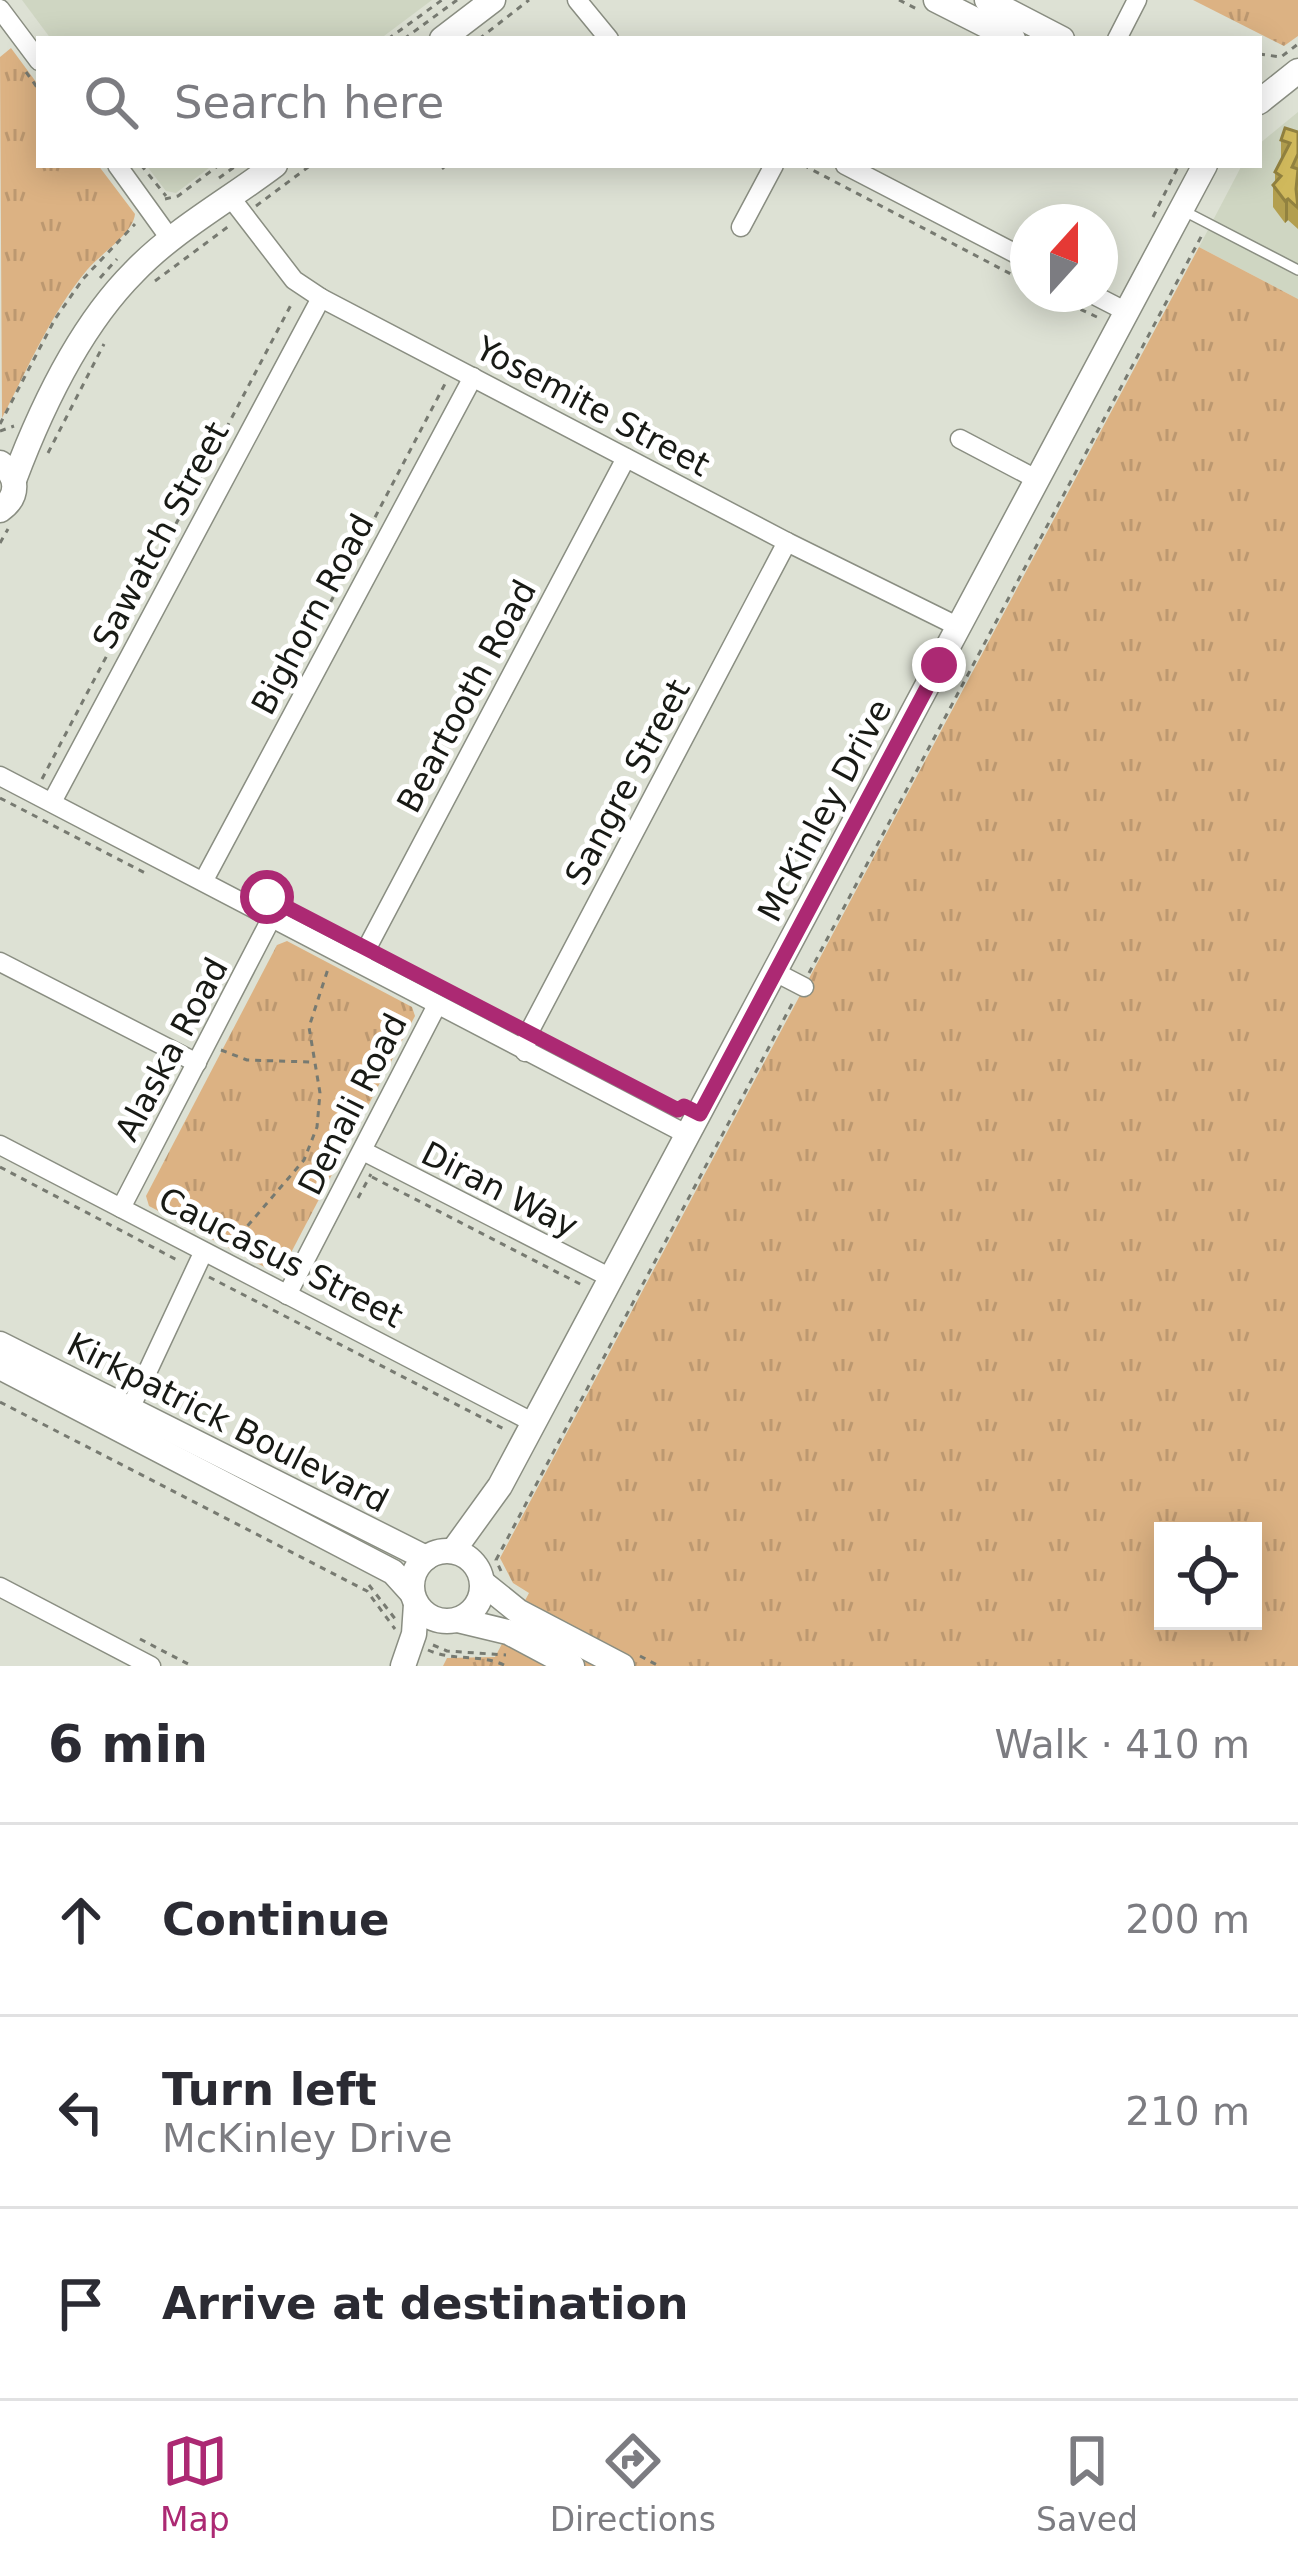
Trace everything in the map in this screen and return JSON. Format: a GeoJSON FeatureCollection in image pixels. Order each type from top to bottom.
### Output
{"type":"FeatureCollection","features":[{"type":"Feature","properties":{"kind":"street"},"geometry":{"type":"LineString","coordinates":[[446,36],[493,0]]}},
{"type":"Feature","properties":{"kind":"street"},"geometry":{"type":"LineString","coordinates":[[577,0],[607,36]]}},
{"type":"Feature","properties":{"kind":"street"},"geometry":{"type":"LineString","coordinates":[[937,0],[1007,36]]}},
{"type":"Feature","properties":{"kind":"street"},"geometry":{"type":"LineString","coordinates":[[987,0],[1055,36]]}},
{"type":"Feature","properties":{"kind":"street"},"geometry":{"type":"LineString","coordinates":[[1120,36],[1138,0]]}},
{"type":"Feature","properties":{"kind":"street"},"geometry":{"type":"LineString","coordinates":[[0,9],[36,57]]}},
{"type":"Feature","properties":{"kind":"street"},"geometry":{"type":"LineString","coordinates":[[1262,100],[1298,71]]}},
{"type":"Feature","properties":{"kind":"street"},"geometry":{"type":"LineString","coordinates":[[120,168],[159,203],[171,240]]}},
{"type":"Feature","properties":{"kind":"street"},"geometry":{"type":"LineString","coordinates":[[3,514],[14,496],[5,467],[35,428],[90,326],[135,271],[171,240],[237,207],[271,168]]}},
{"type":"Feature","properties":{"kind":"street"},"geometry":{"type":"LineString","coordinates":[[741,227],[772,168]]}},
{"type":"Feature","properties":{"kind":"street"},"geometry":{"type":"LineString","coordinates":[[850,168],[1010,251]]}},
{"type":"Feature","properties":{"kind":"street","name":"McKinley Drive"},"geometry":{"type":"LineString","coordinates":[[488,1576],[480,1545],[524,1418],[602,1274],[694,1124],[1203,168]]}},
{"type":"Feature","properties":{"kind":"street","name":"Yosemite Street"},"geometry":{"type":"LineString","coordinates":[[237,207],[295,280],[321,298],[787,542],[964,617]]}},
{"type":"Feature","properties":{"kind":"street","name":"Sawatch Street"},"geometry":{"type":"LineString","coordinates":[[55,795],[321,298]]}},
{"type":"Feature","properties":{"kind":"street"},"geometry":{"type":"LineString","coordinates":[[1118,307],[1127,312]]}},
{"type":"Feature","properties":{"kind":"street","name":"Bighorn Road"},"geometry":{"type":"LineString","coordinates":[[204,880],[473,376]]}},
{"type":"Feature","properties":{"kind":"street"},"geometry":{"type":"LineString","coordinates":[[960,439],[1037,480]]}},
{"type":"Feature","properties":{"kind":"street","name":"Beartooth Road"},"geometry":{"type":"LineString","coordinates":[[359,963],[626,458]]}},
{"type":"Feature","properties":{"kind":"street","name":"Sangre Street"},"geometry":{"type":"LineString","coordinates":[[525,1052],[528,1034],[787,542]]}},
{"type":"Feature","properties":{"kind":"street"},"geometry":{"type":"LineString","coordinates":[[0,776],[55,795],[525,1052],[694,1124]]}},
{"type":"Feature","properties":{"kind":"street","name":"Alaska Road"},"geometry":{"type":"LineString","coordinates":[[121,1208],[272,917]]}},
{"type":"Feature","properties":{"kind":"street"},"geometry":{"type":"LineString","coordinates":[[0,962],[197,1063]]}},
{"type":"Feature","properties":{"kind":"street"},"geometry":{"type":"LineString","coordinates":[[776,972],[803,987]]}},
{"type":"Feature","properties":{"kind":"street","name":"Denali Road"},"geometry":{"type":"LineString","coordinates":[[287,1294],[370,1162],[437,1005]]}},
{"type":"Feature","properties":{"kind":"street","name":"Caucasus Street"},"geometry":{"type":"LineString","coordinates":[[0,1145],[121,1208],[199,1261],[221,1263],[287,1294],[524,1418]]}},
{"type":"Feature","properties":{"kind":"street","name":"Diran Way"},"geometry":{"type":"LineString","coordinates":[[370,1162],[602,1274]]}},
{"type":"Feature","properties":{"kind":"street"},"geometry":{"type":"LineString","coordinates":[[128,1411],[199,1261]]}},
{"type":"Feature","properties":{"kind":"street","name":"Kirkpatrick Boulevard"},"geometry":{"type":"LineString","coordinates":[[0,1344],[426,1558]]}},
{"type":"Feature","properties":{"kind":"street","name":"Kirkpatrick Boulevard"},"geometry":{"type":"LineString","coordinates":[[0,1367],[393,1572],[414,1598]]}},
{"type":"Feature","properties":{"kind":"street","name":"McKinley Drive"},"geometry":{"type":"LineString","coordinates":[[453,1551],[500,1486]]}},
{"type":"Feature","properties":{"kind":"street"},"geometry":{"type":"LineString","coordinates":[[422,1653],[415,1571],[442,1550],[464,1554],[519,1612],[631,1661]]}},
{"type":"Feature","properties":{"kind":"street"},"geometry":{"type":"LineString","coordinates":[[422,1653],[452,1621],[477,1606],[488,1576]]}},
{"type":"Feature","properties":{"kind":"street"},"geometry":{"type":"LineString","coordinates":[[0,1587],[151,1666]]}},
{"type":"Feature","properties":{"kind":"street"},"geometry":{"type":"LineString","coordinates":[[414,1598],[424,1613],[508,1632],[572,1666]]}},
{"type":"Feature","properties":{"kind":"lane"},"geometry":{"type":"LineString","coordinates":[[1181,209],[1298,270]]}},
{"type":"Feature","properties":{"kind":"path"},"geometry":{"type":"LineString","coordinates":[[392,36],[442,0]]}},
{"type":"Feature","properties":{"kind":"path"},"geometry":{"type":"LineString","coordinates":[[408,36],[457,0]]}},
{"type":"Feature","properties":{"kind":"path"},"geometry":{"type":"LineString","coordinates":[[483,36],[530,0]]}},
{"type":"Feature","properties":{"kind":"path"},"geometry":{"type":"LineString","coordinates":[[1262,54],[1281,57],[1298,44]]}},
{"type":"Feature","properties":{"kind":"path"},"geometry":{"type":"LineString","coordinates":[[142,168],[159,203]]}},
{"type":"Feature","properties":{"kind":"path"},"geometry":{"type":"LineString","coordinates":[[0,424],[83,279],[135,226],[137,217],[178,196],[215,168]]}},
{"type":"Feature","properties":{"kind":"path"},"geometry":{"type":"LineString","coordinates":[[154,282],[237,207],[306,168]]}},
{"type":"Feature","properties":{"kind":"path"},"geometry":{"type":"LineString","coordinates":[[809,168],[1010,274]]}},
{"type":"Feature","properties":{"kind":"path"},"geometry":{"type":"LineString","coordinates":[[1152,218],[1178,168]]}},
{"type":"Feature","properties":{"kind":"path"},"geometry":{"type":"LineString","coordinates":[[488,1576],[1208,224]]}},
{"type":"Feature","properties":{"kind":"path"},"geometry":{"type":"LineString","coordinates":[[55,795],[42,780],[292,302]]}},
{"type":"Feature","properties":{"kind":"path"},"geometry":{"type":"LineString","coordinates":[[47,455],[109,335]]}},
{"type":"Feature","properties":{"kind":"path"},"geometry":{"type":"LineString","coordinates":[[294,672],[447,381]]}},
{"type":"Feature","properties":{"kind":"path"},"geometry":{"type":"LineString","coordinates":[[0,543],[3,514]]}},
{"type":"Feature","properties":{"kind":"path"},"geometry":{"type":"LineString","coordinates":[[964,617],[996,621]]}},
{"type":"Feature","properties":{"kind":"path"},"geometry":{"type":"LineString","coordinates":[[221,1263],[236,1237],[304,1160],[317,1127],[320,1093],[309,1027],[336,951]]}},
{"type":"Feature","properties":{"kind":"path"},"geometry":{"type":"LineString","coordinates":[[208,1044],[247,1060],[313,1062]]}},
{"type":"Feature","properties":{"kind":"path"},"geometry":{"type":"LineString","coordinates":[[694,1124],[727,1128]]}},
{"type":"Feature","properties":{"kind":"path"},"geometry":{"type":"LineString","coordinates":[[350,1214],[370,1162],[584,1286],[602,1274]]}},
{"type":"Feature","properties":{"kind":"path"},"geometry":{"type":"LineString","coordinates":[[0,1167],[199,1261],[507,1430],[524,1418]]}},
{"type":"Feature","properties":{"kind":"path"},"geometry":{"type":"LineString","coordinates":[[0,1402],[367,1591],[400,1635],[422,1653],[490,1658],[506,1666]]}},
{"type":"Feature","properties":{"kind":"path"},"geometry":{"type":"LineString","coordinates":[[364,1578],[422,1653]]}},
{"type":"Feature","properties":{"kind":"path"},"geometry":{"type":"LineString","coordinates":[[422,1653],[497,1652],[512,1657]]}},
{"type":"Feature","properties":{"kind":"path"},"geometry":{"type":"LineString","coordinates":[[631,1661],[659,1666]]}},
{"type":"Feature","properties":{"kind":"shaded area"},"geometry":{"type":"Polygon","coordinates":[[[22,0],[432,0],[384,36],[49,36],[22,0]]]}},
{"type":"Feature","properties":{"kind":"shaded area"},"geometry":{"type":"Polygon","coordinates":[[[1298,112],[1298,299],[1199,247],[1240,168],[1262,168],[1262,142],[1298,112]]]}},
{"type":"Feature","properties":{"kind":"shaded area"},"geometry":{"type":"Polygon","coordinates":[[[148,168],[209,168],[176,193],[166,191],[148,168]]]}},
{"type":"Feature","properties":{"kind":"green space"},"geometry":{"type":"Polygon","coordinates":[[[1193,0],[1298,0],[1298,36],[1284,46],[1193,0]]]}},
{"type":"Feature","properties":{"kind":"green space"},"geometry":{"type":"Polygon","coordinates":[[[11,48],[36,82],[36,168],[100,168],[135,214],[128,229],[87,270],[62,304],[2,418],[0,57],[11,48]]]}},
{"type":"Feature","properties":{"kind":"green space"},"geometry":{"type":"Polygon","coordinates":[[[1199,247],[1298,299],[1298,1666],[443,1666],[447,1658],[495,1657],[529,1593],[513,1583],[500,1558],[1199,247]]]}},
{"type":"Feature","properties":{"kind":"green space"},"geometry":{"type":"Polygon","coordinates":[[[287,941],[412,1007],[415,1016],[283,1268],[274,1272],[149,1206],[146,1196],[277,945],[287,941]]]}},
{"type":"Feature","properties":{"kind":"building"},"geometry":{"type":"Polygon","coordinates":[[[1285,128],[1298,132],[1298,154],[1292,167],[1298,169],[1298,208],[1285,201],[1273,185],[1281,176],[1275,172],[1290,143],[1281,140],[1285,128]]]}},
{"type":"Feature","properties":{"kind":"route"},"geometry":{"type":"LineString","coordinates":[[267,897],[542,1042],[678,1110],[684,1106],[700,1114],[939,665]]}}]}
